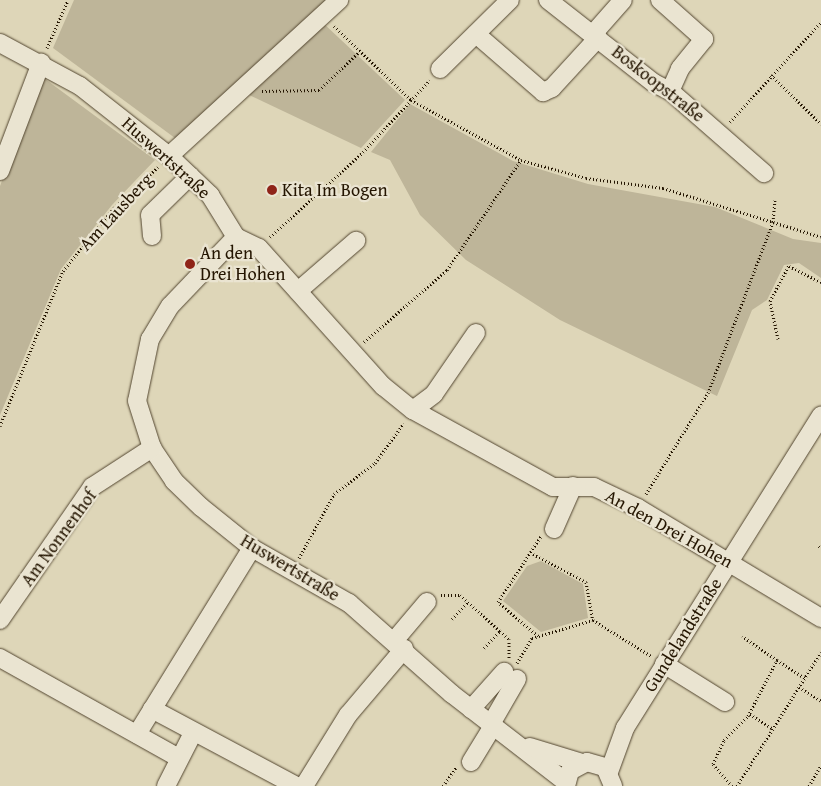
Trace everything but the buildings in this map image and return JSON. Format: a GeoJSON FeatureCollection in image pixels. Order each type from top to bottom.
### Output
{"type":"FeatureCollection","features":[{"type":"Feature","properties":{"kind":"street"},"geometry":{"type":"LineString","coordinates":[[169,156],[339,0]]}},
{"type":"Feature","properties":{"kind":"street"},"geometry":{"type":"LineString","coordinates":[[440,69],[510,0]]}},
{"type":"Feature","properties":{"kind":"street","name":"Boskoopstraße"},"geometry":{"type":"LineString","coordinates":[[548,0],[670,91],[764,173]]}},
{"type":"Feature","properties":{"kind":"street"},"geometry":{"type":"LineString","coordinates":[[476,34],[542,92],[552,88],[596,36],[623,0]]}},
{"type":"Feature","properties":{"kind":"street"},"geometry":{"type":"LineString","coordinates":[[660,0],[704,39],[680,69],[670,91]]}},
{"type":"Feature","properties":{"kind":"street","name":"Huswertstraße"},"geometry":{"type":"LineString","coordinates":[[0,42],[80,86],[169,156],[210,195],[236,237],[170,306],[150,339],[137,401],[152,448],[174,481],[252,548],[349,603],[471,709],[492,725],[523,744],[566,784]]}},
{"type":"Feature","properties":{"kind":"street"},"geometry":{"type":"LineString","coordinates":[[0,170],[41,63]]}},
{"type":"Feature","properties":{"kind":"street"},"geometry":{"type":"LineString","coordinates":[[152,236],[148,219],[190,176]]}},
{"type":"Feature","properties":{"kind":"street","name":"An den Drei Hohen"},"geometry":{"type":"LineString","coordinates":[[236,237],[259,248],[352,352],[413,410],[553,487],[594,487],[638,508],[821,618]]}},
{"type":"Feature","properties":{"kind":"street"},"geometry":{"type":"LineString","coordinates":[[298,291],[356,241]]}},
{"type":"Feature","properties":{"kind":"street"},"geometry":{"type":"LineString","coordinates":[[413,410],[434,394],[476,332]]}},
{"type":"Feature","properties":{"kind":"street","name":"Gundelandstraße"},"geometry":{"type":"LineString","coordinates":[[611,779],[625,728],[658,660],[730,562],[821,415]]}},
{"type":"Feature","properties":{"kind":"street","name":"Am Nonnenhof"},"geometry":{"type":"LineString","coordinates":[[0,620],[92,487],[152,448]]}},
{"type":"Feature","properties":{"kind":"street"},"geometry":{"type":"LineString","coordinates":[[549,529],[573,486]]}},
{"type":"Feature","properties":{"kind":"street"},"geometry":{"type":"LineString","coordinates":[[137,734],[252,548]]}},
{"type":"Feature","properties":{"kind":"street"},"geometry":{"type":"LineString","coordinates":[[304,786],[348,715],[431,599]]}},
{"type":"Feature","properties":{"kind":"street"},"geometry":{"type":"LineString","coordinates":[[0,658],[179,758]]}},
{"type":"Feature","properties":{"kind":"street"},"geometry":{"type":"LineString","coordinates":[[658,660],[725,702]]}},
{"type":"Feature","properties":{"kind":"street"},"geometry":{"type":"LineString","coordinates":[[471,709],[510,675],[492,725],[471,762]]}},
{"type":"Feature","properties":{"kind":"street"},"geometry":{"type":"LineString","coordinates":[[152,710],[296,786]]}},
{"type":"Feature","properties":{"kind":"street","name":"Gundelandstraße"},"geometry":{"type":"LineString","coordinates":[[566,784],[625,728]]}},
{"type":"Feature","properties":{"kind":"street"},"geometry":{"type":"LineString","coordinates":[[166,786],[193,733]]}},
{"type":"Feature","properties":{"kind":"street","name":"Huswertstraße"},"geometry":{"type":"LineString","coordinates":[[523,744],[588,763],[611,779]]}},
{"type":"Feature","properties":{"kind":"path"},"geometry":{"type":"LineString","coordinates":[[41,63],[68,0]]}},
{"type":"Feature","properties":{"kind":"path"},"geometry":{"type":"LineString","coordinates":[[324,14],[358,53],[410,100],[521,160],[586,178],[663,188],[821,237]]}},
{"type":"Feature","properties":{"kind":"path"},"geometry":{"type":"LineString","coordinates":[[721,135],[771,75],[821,22]]}},
{"type":"Feature","properties":{"kind":"path"},"geometry":{"type":"LineString","coordinates":[[245,86],[258,91],[319,90],[358,53]]}},
{"type":"Feature","properties":{"kind":"path"},"geometry":{"type":"LineString","coordinates":[[259,248],[363,152],[440,69]]}},
{"type":"Feature","properties":{"kind":"path"},"geometry":{"type":"LineString","coordinates":[[771,75],[821,124]]}},
{"type":"Feature","properties":{"kind":"path","name":"Am Lausberg"},"geometry":{"type":"LineString","coordinates":[[0,426],[63,271],[114,208],[169,156]]}},
{"type":"Feature","properties":{"kind":"path"},"geometry":{"type":"LineString","coordinates":[[352,352],[447,270],[521,160]]}},
{"type":"Feature","properties":{"kind":"path"},"geometry":{"type":"LineString","coordinates":[[638,508],[708,393],[773,222],[775,200]]}},
{"type":"Feature","properties":{"kind":"path"},"geometry":{"type":"LineString","coordinates":[[778,339],[770,301],[789,266],[821,282]]}},
{"type":"Feature","properties":{"kind":"path"},"geometry":{"type":"LineString","coordinates":[[293,570],[334,494],[376,463],[413,410]]}},
{"type":"Feature","properties":{"kind":"path"},"geometry":{"type":"LineString","coordinates":[[538,636],[498,602],[549,529]]}},
{"type":"Feature","properties":{"kind":"path"},"geometry":{"type":"LineString","coordinates":[[533,554],[586,582],[593,620]]}},
{"type":"Feature","properties":{"kind":"path"},"geometry":{"type":"LineString","coordinates":[[431,599],[460,595],[509,639],[509,664],[513,669],[532,638],[593,620],[658,660]]}},
{"type":"Feature","properties":{"kind":"path"},"geometry":{"type":"LineString","coordinates":[[452,620],[468,602]]}},
{"type":"Feature","properties":{"kind":"path"},"geometry":{"type":"LineString","coordinates":[[484,648],[500,631]]}},
{"type":"Feature","properties":{"kind":"path"},"geometry":{"type":"LineString","coordinates":[[742,636],[804,678]]}},
{"type":"Feature","properties":{"kind":"path"},"geometry":{"type":"LineString","coordinates":[[738,786],[821,652]]}},
{"type":"Feature","properties":{"kind":"path"},"geometry":{"type":"LineString","coordinates":[[732,786],[714,764],[724,740],[750,714],[776,660]]}},
{"type":"Feature","properties":{"kind":"path"},"geometry":{"type":"LineString","coordinates":[[799,687],[821,701]]}},
{"type":"Feature","properties":{"kind":"path"},"geometry":{"type":"LineString","coordinates":[[750,714],[773,729]]}},
{"type":"Feature","properties":{"kind":"path"},"geometry":{"type":"LineString","coordinates":[[809,786],[821,766]]}},
{"type":"Feature","properties":{"kind":"shaded area"},"geometry":{"type":"Polygon","coordinates":[[[74,0],[331,0],[179,141],[53,48],[74,0]]]}},
{"type":"Feature","properties":{"kind":"shaded area"},"geometry":{"type":"Polygon","coordinates":[[[322,22],[405,100],[361,148],[245,93],[322,22]]]}},
{"type":"Feature","properties":{"kind":"shaded area"},"geometry":{"type":"Polygon","coordinates":[[[41,76],[155,160],[112,205],[61,269],[0,415],[0,186],[41,76]]]}},
{"type":"Feature","properties":{"kind":"shaded area"},"geometry":{"type":"Polygon","coordinates":[[[410,104],[513,161],[588,184],[715,207],[793,239],[821,243],[821,278],[799,263],[784,265],[767,300],[752,310],[717,396],[560,320],[466,260],[420,215],[390,160],[371,152],[410,104]]]}},
{"type":"Feature","properties":{"kind":"shaded area"},"geometry":{"type":"Polygon","coordinates":[[[541,561],[583,584],[588,618],[541,632],[503,601],[527,566],[541,561]]]}},
{"type":"Feature","properties":{"kind":"place","name":"Kita Im Bogen"},"geometry":{"type":"Point","coordinates":[272,190]}},
{"type":"Feature","properties":{"kind":"place","name":"An den Drei Hohen"},"geometry":{"type":"Point","coordinates":[190,264]}}]}
